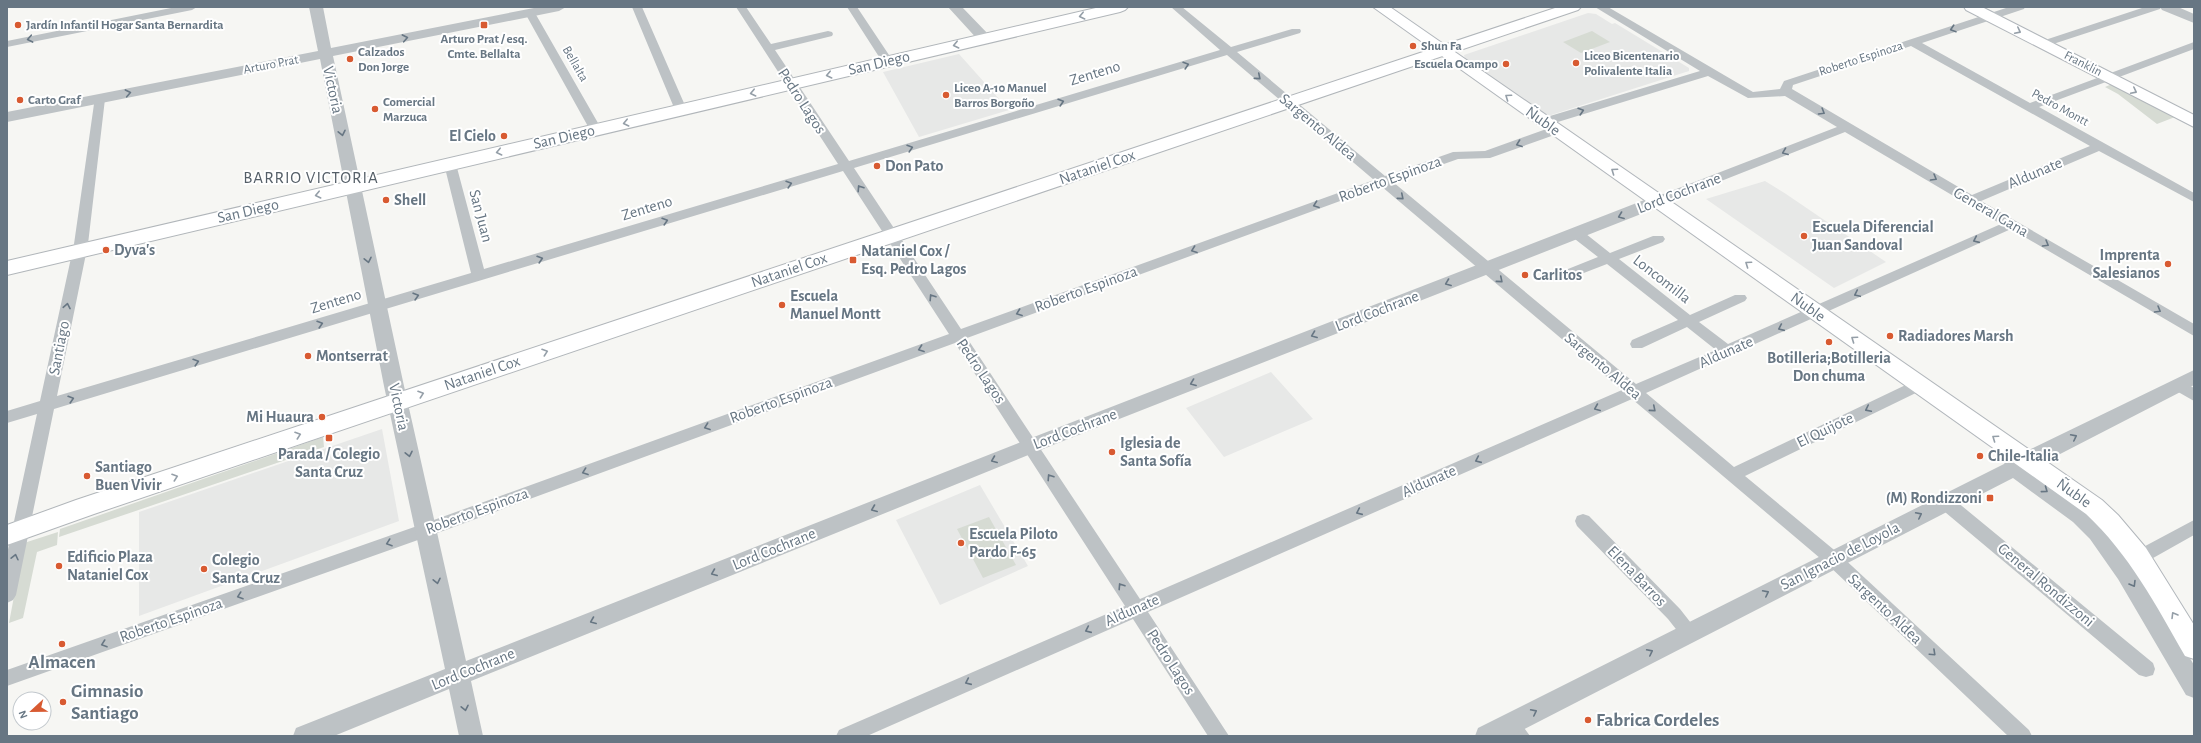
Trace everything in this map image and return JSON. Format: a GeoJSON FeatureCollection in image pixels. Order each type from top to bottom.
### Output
{"type":"FeatureCollection","features":[{"type":"Feature","properties":{"kind":"main road","name":"San Diego"},"geometry":{"type":"LineString","coordinates":[[7,268],[1120,7]]}},
{"type":"Feature","properties":{"kind":"main road","name":"Ñuble"},"geometry":{"type":"LineString","coordinates":[[1380,7],[1919,384],[2020,464],[2104,516],[2126,538],[2140,558],[2194,648]]}},
{"type":"Feature","properties":{"kind":"main road","name":"Nataniel Cox"},"geometry":{"type":"LineString","coordinates":[[14,533],[398,402],[1573,7]]}},
{"type":"Feature","properties":{"kind":"main road","name":"Franklin"},"geometry":{"type":"LineString","coordinates":[[1971,7],[2194,122]]}},
{"type":"Feature","properties":{"kind":"street"},"geometry":{"type":"LineString","coordinates":[[7,44],[192,7]]}},
{"type":"Feature","properties":{"kind":"street","name":"Victoria"},"geometry":{"type":"LineString","coordinates":[[316,7],[398,402],[471,736]]}},
{"type":"Feature","properties":{"kind":"street","name":"Arturo Prat"},"geometry":{"type":"LineString","coordinates":[[7,117],[559,7]]}},
{"type":"Feature","properties":{"kind":"street"},"geometry":{"type":"LineString","coordinates":[[638,7],[681,110]]}},
{"type":"Feature","properties":{"kind":"street","name":"Pedro Lagos"},"geometry":{"type":"LineString","coordinates":[[741,7],[1219,736]]}},
{"type":"Feature","properties":{"kind":"street"},"geometry":{"type":"LineString","coordinates":[[852,7],[887,61]]}},
{"type":"Feature","properties":{"kind":"street"},"geometry":{"type":"LineString","coordinates":[[955,7],[985,38]]}},
{"type":"Feature","properties":{"kind":"street","name":"Sargento Aldea"},"geometry":{"type":"LineString","coordinates":[[1176,7],[1833,559],[2022,736]]}},
{"type":"Feature","properties":{"kind":"street"},"geometry":{"type":"LineString","coordinates":[[1600,7],[1743,92],[1752,96],[1774,92],[1788,93]]}},
{"type":"Feature","properties":{"kind":"street","name":"Roberto Espinoza"},"geometry":{"type":"LineString","coordinates":[[1788,93],[1786,89],[1788,83],[2020,7]]}},
{"type":"Feature","properties":{"kind":"street"},"geometry":{"type":"LineString","coordinates":[[2043,44],[2156,7]]}},
{"type":"Feature","properties":{"kind":"street"},"geometry":{"type":"LineString","coordinates":[[2167,7],[2194,19]]}},
{"type":"Feature","properties":{"kind":"street"},"geometry":{"type":"LineString","coordinates":[[2174,7],[2194,16]]}},
{"type":"Feature","properties":{"kind":"street","name":"Bellalta"},"geometry":{"type":"LineString","coordinates":[[530,13],[596,130]]}},
{"type":"Feature","properties":{"kind":"street","name":"Zenteno"},"geometry":{"type":"LineString","coordinates":[[7,417],[480,277],[1296,31]]}},
{"type":"Feature","properties":{"kind":"street"},"geometry":{"type":"LineString","coordinates":[[767,48],[828,34]]}},
{"type":"Feature","properties":{"kind":"street","name":"Pedro Montt"},"geometry":{"type":"LineString","coordinates":[[1912,42],[2194,198]]}},
{"type":"Feature","properties":{"kind":"street"},"geometry":{"type":"LineString","coordinates":[[2029,107],[2106,76],[2194,44]]}},
{"type":"Feature","properties":{"kind":"street","name":"Roberto Espinoza"},"geometry":{"type":"LineString","coordinates":[[7,678],[426,530],[1382,181],[1457,155],[1486,155],[1550,126],[1708,72]]}},
{"type":"Feature","properties":{"kind":"street","name":"General Gana"},"geometry":{"type":"LineString","coordinates":[[1788,93],[2194,331]]}},
{"type":"Feature","properties":{"kind":"street","name":"Santiago"},"geometry":{"type":"LineString","coordinates":[[7,595],[14,533],[47,406],[79,251],[99,99]]}},
{"type":"Feature","properties":{"kind":"street","name":"Lord Cochrane"},"geometry":{"type":"LineString","coordinates":[[305,736],[1030,446],[1847,127]]}},
{"type":"Feature","properties":{"kind":"street","name":"Aldunate"},"geometry":{"type":"LineString","coordinates":[[1971,200],[2100,146]]}},
{"type":"Feature","properties":{"kind":"street","name":"San Juan"},"geometry":{"type":"LineString","coordinates":[[450,164],[480,277]]}},
{"type":"Feature","properties":{"kind":"street","name":"Aldunate"},"geometry":{"type":"LineString","coordinates":[[846,736],[1634,392],[2011,224]]}},
{"type":"Feature","properties":{"kind":"street","name":"Loncomilla"},"geometry":{"type":"LineString","coordinates":[[1576,233],[1727,351]]}},
{"type":"Feature","properties":{"kind":"street"},"geometry":{"type":"LineString","coordinates":[[1558,278],[1658,239]]}},
{"type":"Feature","properties":{"kind":"street"},"geometry":{"type":"LineString","coordinates":[[1637,344],[1740,298]]}},
{"type":"Feature","properties":{"kind":"street"},"geometry":{"type":"LineString","coordinates":[[2186,381],[2194,395]]}},
{"type":"Feature","properties":{"kind":"street","name":"San Ignacio de Loyola"},"geometry":{"type":"LineString","coordinates":[[1487,736],[1515,730],[1689,632],[2186,381]]}},
{"type":"Feature","properties":{"kind":"street","name":"El Quijote"},"geometry":{"type":"LineString","coordinates":[[1732,475],[1919,384]]}},
{"type":"Feature","properties":{"kind":"street","name":"Ñuble"},"geometry":{"type":"LineString","coordinates":[[2020,464],[2098,533],[2126,572],[2194,687]]}},
{"type":"Feature","properties":{"kind":"street","name":"General Rondizzoni"},"geometry":{"type":"LineString","coordinates":[[1946,502],[2146,669]]}},
{"type":"Feature","properties":{"kind":"street","name":"Elena Barros"},"geometry":{"type":"LineString","coordinates":[[1583,521],[1674,614],[1689,632]]}},
{"type":"Feature","properties":{"kind":"street"},"geometry":{"type":"LineString","coordinates":[[2140,558],[2192,532]]}},
{"type":"Feature","properties":{"kind":"shaded area","name":"Liceo Bicentenario Polivalente Italia"},"geometry":{"type":"Polygon","coordinates":[[[1588,13],[1596,14],[1612,24],[1615,23],[1689,68],[1689,71],[1548,116],[1542,114],[1465,59],[1464,55],[1588,13]]]}},
{"type":"Feature","properties":{"kind":"shaded area"},"geometry":{"type":"Polygon","coordinates":[[[1592,31],[1610,42],[1581,53],[1563,42],[1592,31]]]}},
{"type":"Feature","properties":{"kind":"shaded area","name":"Liceo A-10 Manuel Barros Borgoño"},"geometry":{"type":"Polygon","coordinates":[[[959,54],[1009,110],[919,137],[883,72],[959,54]]]}},
{"type":"Feature","properties":{"kind":"shaded area"},"geometry":{"type":"Polygon","coordinates":[[[2112,84],[2175,117],[2157,124],[2118,94],[2105,87],[2112,84]]]}},
{"type":"Feature","properties":{"kind":"shaded area","name":"Escuela Diferencial Juan Sandoval"},"geometry":{"type":"Polygon","coordinates":[[[1765,181],[1886,262],[1834,288],[1706,199],[1765,181]]]}},
{"type":"Feature","properties":{"kind":"shaded area"},"geometry":{"type":"Polygon","coordinates":[[[1271,372],[1313,419],[1224,457],[1186,408],[1271,372]]]}},
{"type":"Feature","properties":{"kind":"shaded area","name":"Colegio Santa Cruz"},"geometry":{"type":"Polygon","coordinates":[[[382,429],[399,521],[139,616],[139,512],[382,429]]]}},
{"type":"Feature","properties":{"kind":"shaded area"},"geometry":{"type":"Polygon","coordinates":[[[323,437],[324,447],[59,537],[60,529],[323,437]]]}},
{"type":"Feature","properties":{"kind":"shaded area","name":"Escuela Piloto Pardo F-65"},"geometry":{"type":"Polygon","coordinates":[[[980,485],[1028,566],[940,605],[896,520],[980,485]]]}},
{"type":"Feature","properties":{"kind":"shaded area"},"geometry":{"type":"Polygon","coordinates":[[[989,517],[1016,565],[983,578],[957,529],[989,517]]]}},
{"type":"Feature","properties":{"kind":"shaded area"},"geometry":{"type":"Polygon","coordinates":[[[58,532],[57,545],[37,552],[23,618],[9,623],[24,543],[58,532]]]}},
{"type":"Feature","properties":{"kind":"place","name":"Jardín Infantil Hogar Santa Bernardita"},"geometry":{"type":"Point","coordinates":[18,25]}},
{"type":"Feature","properties":{"kind":"place","name":"Arturo Prat / esq. Cmte. Bellalta"},"geometry":{"type":"Point","coordinates":[484,25]}},
{"type":"Feature","properties":{"kind":"place","name":"Shun Fa"},"geometry":{"type":"Point","coordinates":[1413,46]}},
{"type":"Feature","properties":{"kind":"place","name":"Calzados Don Jorge"},"geometry":{"type":"Point","coordinates":[350,59]}},
{"type":"Feature","properties":{"kind":"place","name":"Liceo Bicentenario Polivalente Italia"},"geometry":{"type":"Point","coordinates":[1576,63]}},
{"type":"Feature","properties":{"kind":"place","name":"Escuela Ocampo"},"geometry":{"type":"Point","coordinates":[1506,64]}},
{"type":"Feature","properties":{"kind":"place","name":"Liceo A-10 Manuel Barros Borgoño"},"geometry":{"type":"Point","coordinates":[946,95]}},
{"type":"Feature","properties":{"kind":"place","name":"Carto Graf"},"geometry":{"type":"Point","coordinates":[20,100]}},
{"type":"Feature","properties":{"kind":"place","name":"Comercial Marzuca"},"geometry":{"type":"Point","coordinates":[375,109]}},
{"type":"Feature","properties":{"kind":"place","name":"El Cielo"},"geometry":{"type":"Point","coordinates":[504,136]}},
{"type":"Feature","properties":{"kind":"place","name":"Don Pato"},"geometry":{"type":"Point","coordinates":[877,166]}},
{"type":"Feature","properties":{"kind":"place","name":"Shell"},"geometry":{"type":"Point","coordinates":[386,200]}},
{"type":"Feature","properties":{"kind":"place","name":"Escuela Diferencial Juan Sandoval"},"geometry":{"type":"Point","coordinates":[1804,236]}},
{"type":"Feature","properties":{"kind":"place","name":"Dyva's"},"geometry":{"type":"Point","coordinates":[106,250]}},
{"type":"Feature","properties":{"kind":"place","name":"Nataniel Cox / Esq. Pedro Lagos"},"geometry":{"type":"Point","coordinates":[853,260]}},
{"type":"Feature","properties":{"kind":"place","name":"Imprenta Salesianos"},"geometry":{"type":"Point","coordinates":[2168,264]}},
{"type":"Feature","properties":{"kind":"place","name":"Carlitos"},"geometry":{"type":"Point","coordinates":[1525,275]}},
{"type":"Feature","properties":{"kind":"place","name":"Escuela Manuel Montt"},"geometry":{"type":"Point","coordinates":[782,305]}},
{"type":"Feature","properties":{"kind":"place","name":"Radiadores Marsh"},"geometry":{"type":"Point","coordinates":[1890,336]}},
{"type":"Feature","properties":{"kind":"place","name":"Botilleria;Botilleria Don chuma"},"geometry":{"type":"Point","coordinates":[1829,342]}},
{"type":"Feature","properties":{"kind":"place","name":"Montserrat"},"geometry":{"type":"Point","coordinates":[308,356]}},
{"type":"Feature","properties":{"kind":"place","name":"Mi Huaura"},"geometry":{"type":"Point","coordinates":[322,417]}},
{"type":"Feature","properties":{"kind":"place","name":"Parada / Colegio Santa Cruz"},"geometry":{"type":"Point","coordinates":[329,438]}},
{"type":"Feature","properties":{"kind":"place","name":"Iglesia de Santa Sofía"},"geometry":{"type":"Point","coordinates":[1112,452]}},
{"type":"Feature","properties":{"kind":"place","name":"Chile-Italia"},"geometry":{"type":"Point","coordinates":[1980,456]}},
{"type":"Feature","properties":{"kind":"place","name":"Santiago Buen Vivir"},"geometry":{"type":"Point","coordinates":[87,476]}},
{"type":"Feature","properties":{"kind":"place","name":"(M) Rondizzoni"},"geometry":{"type":"Point","coordinates":[1990,498]}},
{"type":"Feature","properties":{"kind":"place","name":"Escuela Piloto Pardo F-65"},"geometry":{"type":"Point","coordinates":[961,543]}},
{"type":"Feature","properties":{"kind":"place","name":"Edificio Plaza Nataniel Cox"},"geometry":{"type":"Point","coordinates":[59,566]}},
{"type":"Feature","properties":{"kind":"place","name":"Colegio Santa Cruz"},"geometry":{"type":"Point","coordinates":[204,569]}},
{"type":"Feature","properties":{"kind":"place","name":"Almacen"},"geometry":{"type":"Point","coordinates":[62,644]}},
{"type":"Feature","properties":{"kind":"place","name":"Gimnasio Santiago"},"geometry":{"type":"Point","coordinates":[63,702]}},
{"type":"Feature","properties":{"kind":"place","name":"Fabrica Cordeles"},"geometry":{"type":"Point","coordinates":[1588,720]}},
{"type":"Feature","properties":{"kind":"district","name":"BARRIO VICTORIA"},"geometry":{"type":"Point","coordinates":[311,177]}}]}
